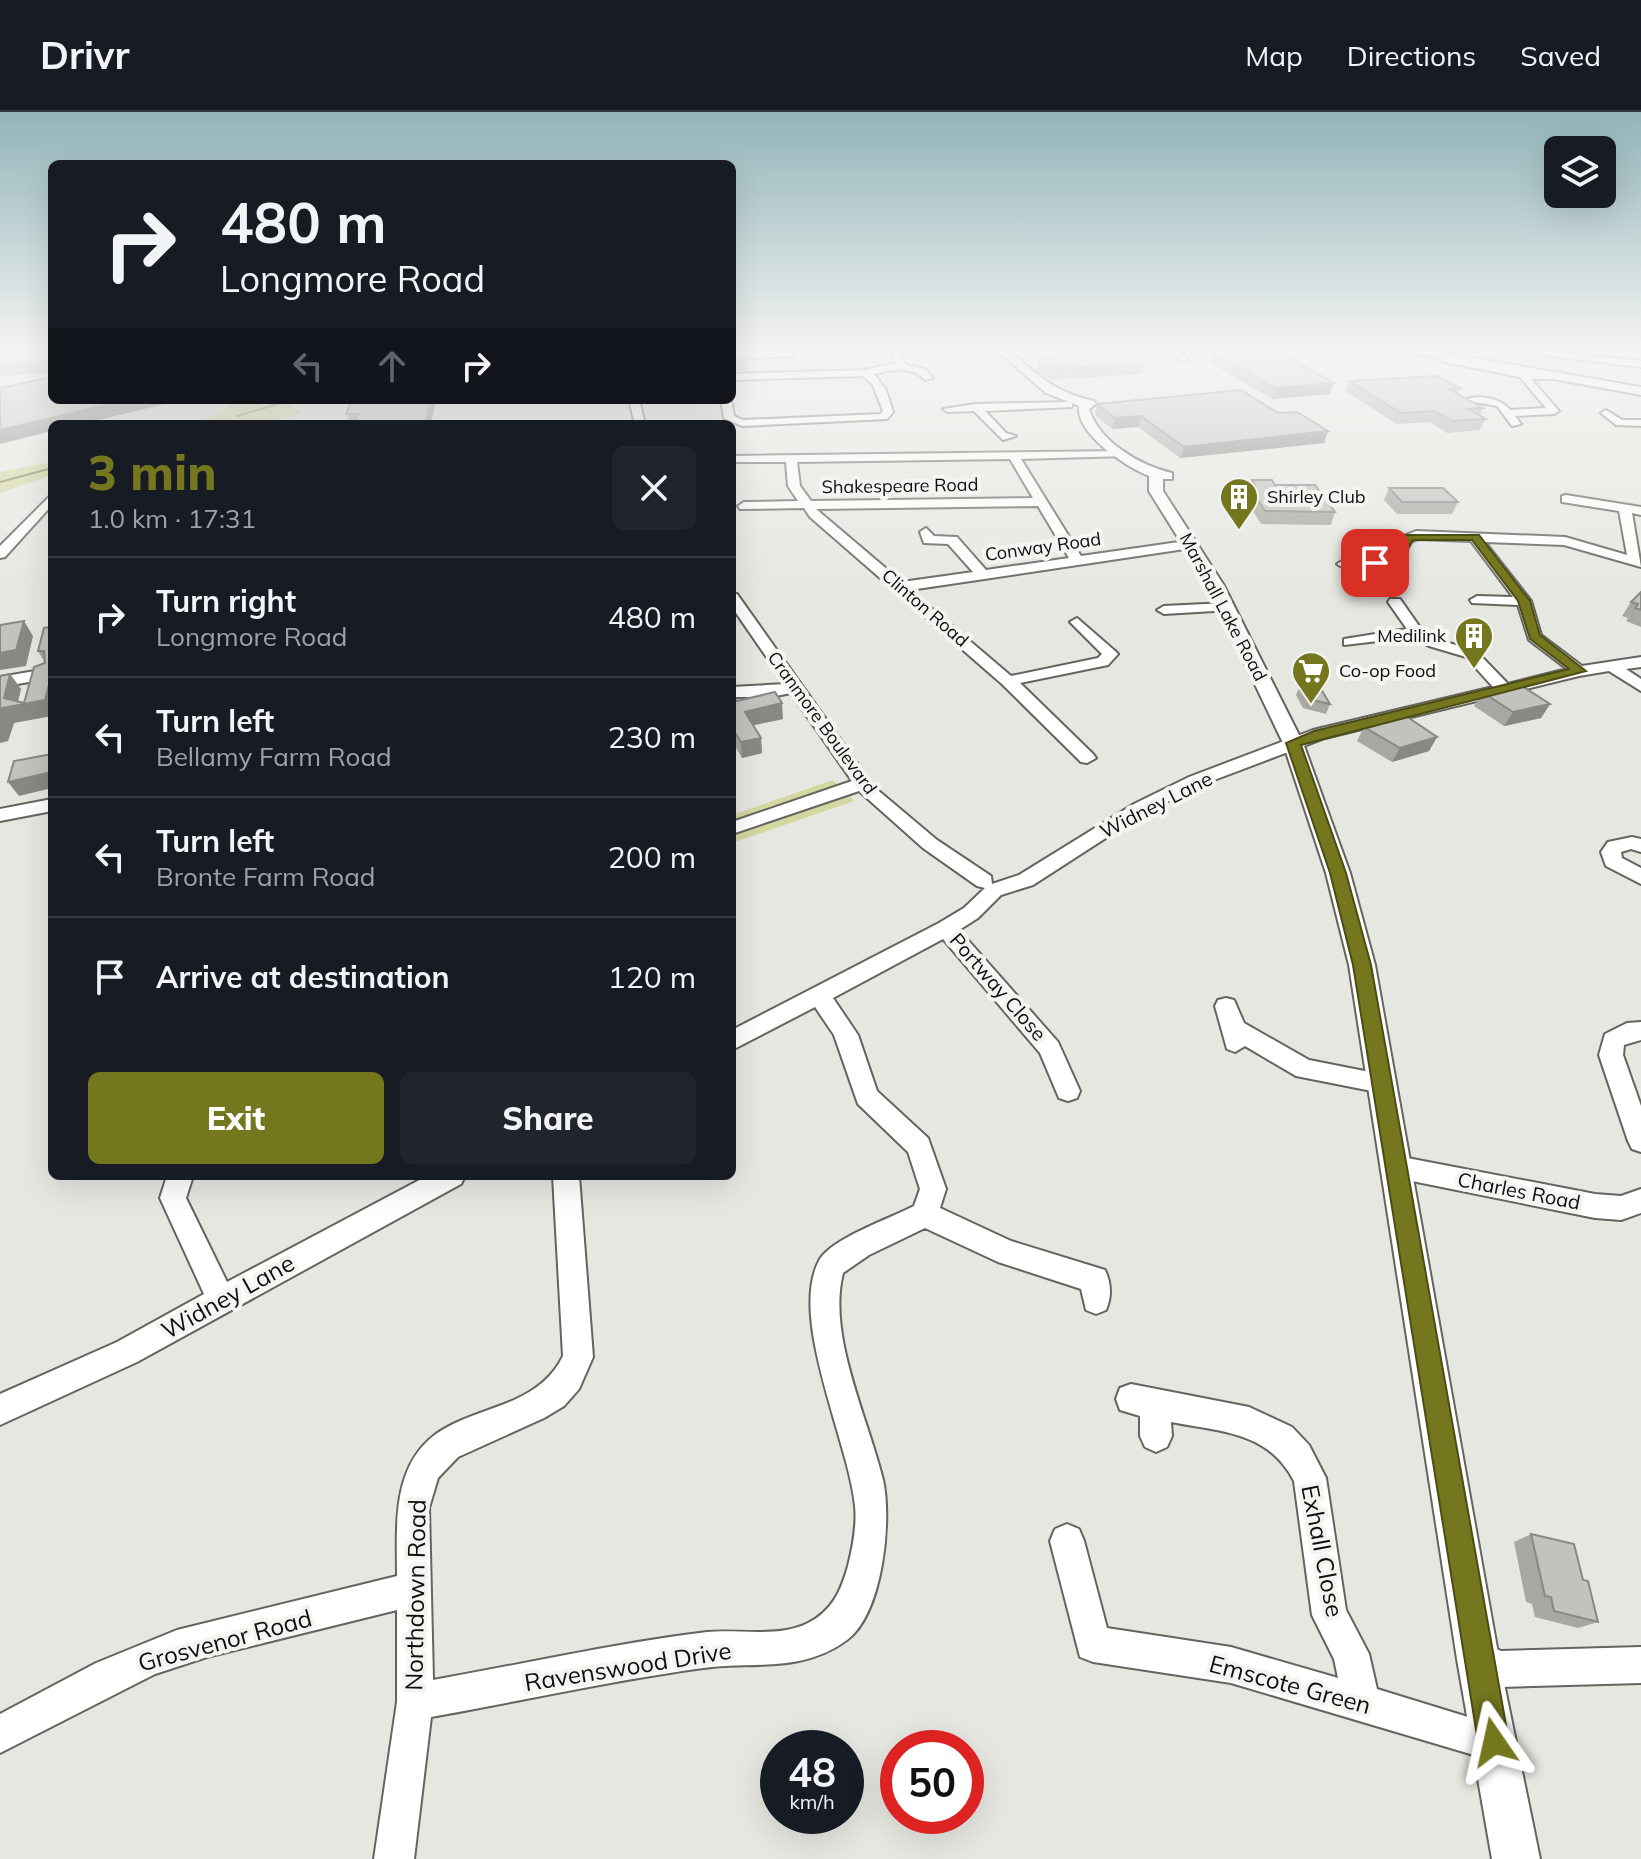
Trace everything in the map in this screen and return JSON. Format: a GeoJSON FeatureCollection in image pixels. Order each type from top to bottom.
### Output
{"type":"FeatureCollection","features":[{"type":"Feature","properties":{"kind":"main road","name":"Marshall Lake Road"},"geometry":{"type":"LineString","coordinates":[[1096,433],[1123,455],[1156,472],[1156,491],[1193,544],[1226,607],[1293,743],[1313,797],[1362,965],[1478,1659],[1516,1859]]}},
{"type":"Feature","properties":{"kind":"street"},"geometry":{"type":"LineString","coordinates":[[999,433],[1003,437],[1011,436]]}},
{"type":"Feature","properties":{"kind":"street"},"geometry":{"type":"LineString","coordinates":[[736,459],[1123,455]]}},
{"type":"Feature","properties":{"kind":"street"},"geometry":{"type":"LineString","coordinates":[[1014,456],[1077,561]]}},
{"type":"Feature","properties":{"kind":"street","name":"Clinton Road"},"geometry":{"type":"LineString","coordinates":[[791,459],[794,486],[805,504],[1008,681],[1075,753]]}},
{"type":"Feature","properties":{"kind":"street"},"geometry":{"type":"LineString","coordinates":[[1575,498],[1641,511]]}},
{"type":"Feature","properties":{"kind":"street"},"geometry":{"type":"LineString","coordinates":[[0,554],[48,502]]}},
{"type":"Feature","properties":{"kind":"street","name":"Shakespeare Road"},"geometry":{"type":"LineString","coordinates":[[744,506],[1043,502]]}},
{"type":"Feature","properties":{"kind":"street"},"geometry":{"type":"LineString","coordinates":[[1340,563],[1395,560],[1406,540],[1416,535],[1565,541],[1638,562],[1625,508]]}},
{"type":"Feature","properties":{"kind":"street"},"geometry":{"type":"LineString","coordinates":[[926,532],[929,540],[952,540],[982,574]]}},
{"type":"Feature","properties":{"kind":"street"},"geometry":{"type":"LineString","coordinates":[[1475,537],[1524,601],[1534,637],[1579,671]]}},
{"type":"Feature","properties":{"kind":"street","name":"Conway Road"},"geometry":{"type":"LineString","coordinates":[[899,587],[1193,544]]}},
{"type":"Feature","properties":{"kind":"street"},"geometry":{"type":"LineString","coordinates":[[1475,601],[1524,601]]}},
{"type":"Feature","properties":{"kind":"street","name":"Cranmore Boulevard"},"geometry":{"type":"LineString","coordinates":[[736,603],[863,783],[878,800],[984,887]]}},
{"type":"Feature","properties":{"kind":"street"},"geometry":{"type":"LineString","coordinates":[[1164,610],[1226,607]]}},
{"type":"Feature","properties":{"kind":"street"},"geometry":{"type":"LineString","coordinates":[[1393,607],[1416,632],[1434,643],[1471,654],[1504,689]]}},
{"type":"Feature","properties":{"kind":"street"},"geometry":{"type":"LineString","coordinates":[[1008,681],[1108,659],[1110,654],[1078,622]]}},
{"type":"Feature","properties":{"kind":"street"},"geometry":{"type":"LineString","coordinates":[[1354,638],[1416,632]]}},
{"type":"Feature","properties":{"kind":"street","name":"Widney Lane"},"geometry":{"type":"LineString","coordinates":[[736,1039],[971,913],[984,887],[1026,880],[1140,808],[1195,781],[1330,731],[1579,671],[1641,662]]}},
{"type":"Feature","properties":{"kind":"street"},"geometry":{"type":"LineString","coordinates":[[1611,666],[1641,686]]}},
{"type":"Feature","properties":{"kind":"street"},"geometry":{"type":"LineString","coordinates":[[0,682],[48,674]]}},
{"type":"Feature","properties":{"kind":"street"},"geometry":{"type":"LineString","coordinates":[[736,692],[771,692],[795,687]]}},
{"type":"Feature","properties":{"kind":"street"},"geometry":{"type":"LineString","coordinates":[[1281,717],[1330,731]]}},
{"type":"Feature","properties":{"kind":"street"},"geometry":{"type":"LineString","coordinates":[[1255,758],[1292,768],[1313,797]]}},
{"type":"Feature","properties":{"kind":"street"},"geometry":{"type":"LineString","coordinates":[[736,827],[863,783]]}},
{"type":"Feature","properties":{"kind":"street"},"geometry":{"type":"LineString","coordinates":[[0,815],[48,806]]}},
{"type":"Feature","properties":{"kind":"street"},"geometry":{"type":"LineString","coordinates":[[1641,846],[1615,846],[1611,858],[1626,871],[1641,877]]}},
{"type":"Feature","properties":{"kind":"street","name":"Portway Close"},"geometry":{"type":"LineString","coordinates":[[953,924],[1050,1048],[1068,1091]]}},
{"type":"Feature","properties":{"kind":"street"},"geometry":{"type":"LineString","coordinates":[[817,994],[841,1025],[867,1097],[919,1146],[933,1189],[925,1214],[977,1243],[1060,1271],[1095,1279],[1096,1300]]}},
{"type":"Feature","properties":{"kind":"street"},"geometry":{"type":"LineString","coordinates":[[1226,1006],[1235,1037],[1304,1069],[1382,1083]]}},
{"type":"Feature","properties":{"kind":"street"},"geometry":{"type":"LineString","coordinates":[[1641,1031],[1627,1032],[1613,1040],[1611,1055],[1641,1141]]}},
{"type":"Feature","properties":{"kind":"street","name":"Charles Road"},"geometry":{"type":"LineString","coordinates":[[1397,1167],[1595,1206],[1621,1208],[1641,1201]]}},
{"type":"Feature","properties":{"kind":"street"},"geometry":{"type":"LineString","coordinates":[[179,1180],[173,1198],[222,1301]]}},
{"type":"Feature","properties":{"kind":"street","name":"Widney Lane"},"geometry":{"type":"LineString","coordinates":[[0,1410],[127,1352],[444,1180]]}},
{"type":"Feature","properties":{"kind":"street","name":"Northdown Road"},"geometry":{"type":"LineString","coordinates":[[394,1859],[415,1702],[413,1508],[421,1476],[429,1462],[446,1445],[465,1433],[538,1405],[561,1388],[575,1369],[578,1357],[566,1180]]}},
{"type":"Feature","properties":{"kind":"street","name":"Ravenswood Drive"},"geometry":{"type":"LineString","coordinates":[[415,1702],[710,1649],[791,1649],[837,1626],[857,1592],[871,1545],[871,1502],[836,1367],[827,1312],[830,1268],[841,1254],[888,1235],[925,1214]]}},
{"type":"Feature","properties":{"kind":"street","name":"Exhall Close"},"geometry":{"type":"LineString","coordinates":[[1147,1413],[1249,1422],[1281,1438],[1298,1456],[1310,1478],[1329,1615],[1351,1654],[1362,1705]]}},
{"type":"Feature","properties":{"kind":"street","name":"Emscote Green"},"geometry":{"type":"LineString","coordinates":[[1067,1541],[1093,1644],[1231,1665],[1494,1742]]}},
{"type":"Feature","properties":{"kind":"street","name":"Grosvenor Road"},"geometry":{"type":"LineString","coordinates":[[0,1734],[123,1669],[178,1648],[366,1604],[415,1587]]}},
{"type":"Feature","properties":{"kind":"street"},"geometry":{"type":"LineString","coordinates":[[1478,1659],[1501,1669],[1641,1665]]}},
{"type":"Feature","properties":{"kind":"green space"},"geometry":{"type":"Polygon","coordinates":[[[48,463],[48,476],[0,493],[0,472],[48,463]]]}},
{"type":"Feature","properties":{"kind":"green space"},"geometry":{"type":"Polygon","coordinates":[[[833,780],[840,787],[736,823],[736,814],[833,780]]]}},
{"type":"Feature","properties":{"kind":"green space"},"geometry":{"type":"Polygon","coordinates":[[[848,793],[854,801],[736,842],[736,833],[848,793]]]}},
{"type":"Feature","properties":{"kind":"building"},"geometry":{"type":"Polygon","coordinates":[[[1164,433],[1314,433],[1184,447],[1164,433]]]}},
{"type":"Feature","properties":{"kind":"building"},"geometry":{"type":"Polygon","coordinates":[[[1252,480],[1272,480],[1275,485],[1315,485],[1335,512],[1265,511],[1248,485],[1255,485],[1252,480]]]}},
{"type":"Feature","properties":{"kind":"building"},"geometry":{"type":"Polygon","coordinates":[[[1389,488],[1443,488],[1458,502],[1402,502],[1389,488]]]}},
{"type":"Feature","properties":{"kind":"building"},"geometry":{"type":"Polygon","coordinates":[[[1641,592],[1641,610],[1635,608],[1638,604],[1631,602],[1641,592]]]}},
{"type":"Feature","properties":{"kind":"building"},"geometry":{"type":"Polygon","coordinates":[[[24,621],[16,650],[0,653],[0,625],[24,621]]]}},
{"type":"Feature","properties":{"kind":"building"},"geometry":{"type":"Polygon","coordinates":[[[44,628],[48,628],[48,688],[45,700],[2,708],[0,716],[0,676],[10,674],[4,698],[24,703],[34,667],[45,663],[44,651],[38,651],[44,628]]]}},
{"type":"Feature","properties":{"kind":"building"},"geometry":{"type":"Polygon","coordinates":[[[1519,684],[1550,704],[1513,712],[1482,692],[1519,684]]]}},
{"type":"Feature","properties":{"kind":"building"},"geometry":{"type":"Polygon","coordinates":[[[1300,686],[1319,686],[1330,704],[1307,699],[1300,686]]]}},
{"type":"Feature","properties":{"kind":"building"},"geometry":{"type":"Polygon","coordinates":[[[775,692],[782,703],[745,712],[761,738],[741,742],[736,734],[736,699],[775,692]]]}},
{"type":"Feature","properties":{"kind":"building"},"geometry":{"type":"Polygon","coordinates":[[[1403,714],[1437,737],[1400,748],[1364,727],[1403,714]]]}},
{"type":"Feature","properties":{"kind":"building"},"geometry":{"type":"Polygon","coordinates":[[[48,755],[48,773],[8,782],[14,761],[48,755]]]}},
{"type":"Feature","properties":{"kind":"building"},"geometry":{"type":"Polygon","coordinates":[[[1531,1534],[1574,1544],[1583,1580],[1588,1581],[1598,1622],[1554,1611],[1551,1597],[1545,1596],[1531,1534]]]}},
{"type":"Feature","properties":{"kind":"waterway"},"geometry":{"type":"LineString","coordinates":[[0,482],[48,469]]}},
{"type":"Feature","properties":{"kind":"place","name":"Shirley Club"},"geometry":{"type":"Point","coordinates":[1239,531]}},
{"type":"Feature","properties":{"kind":"place","name":"Medilink"},"geometry":{"type":"Point","coordinates":[1474,670]}},
{"type":"Feature","properties":{"kind":"place","name":"Co-op Food"},"geometry":{"type":"Point","coordinates":[1311,705]}},
{"type":"Feature","properties":{"kind":"route"},"geometry":{"type":"LineString","coordinates":[[1375,563],[1395,560],[1406,540],[1416,535],[1475,537],[1524,601],[1534,637],[1579,671],[1293,743],[1338,873],[1362,965],[1494,1742]]}}]}
